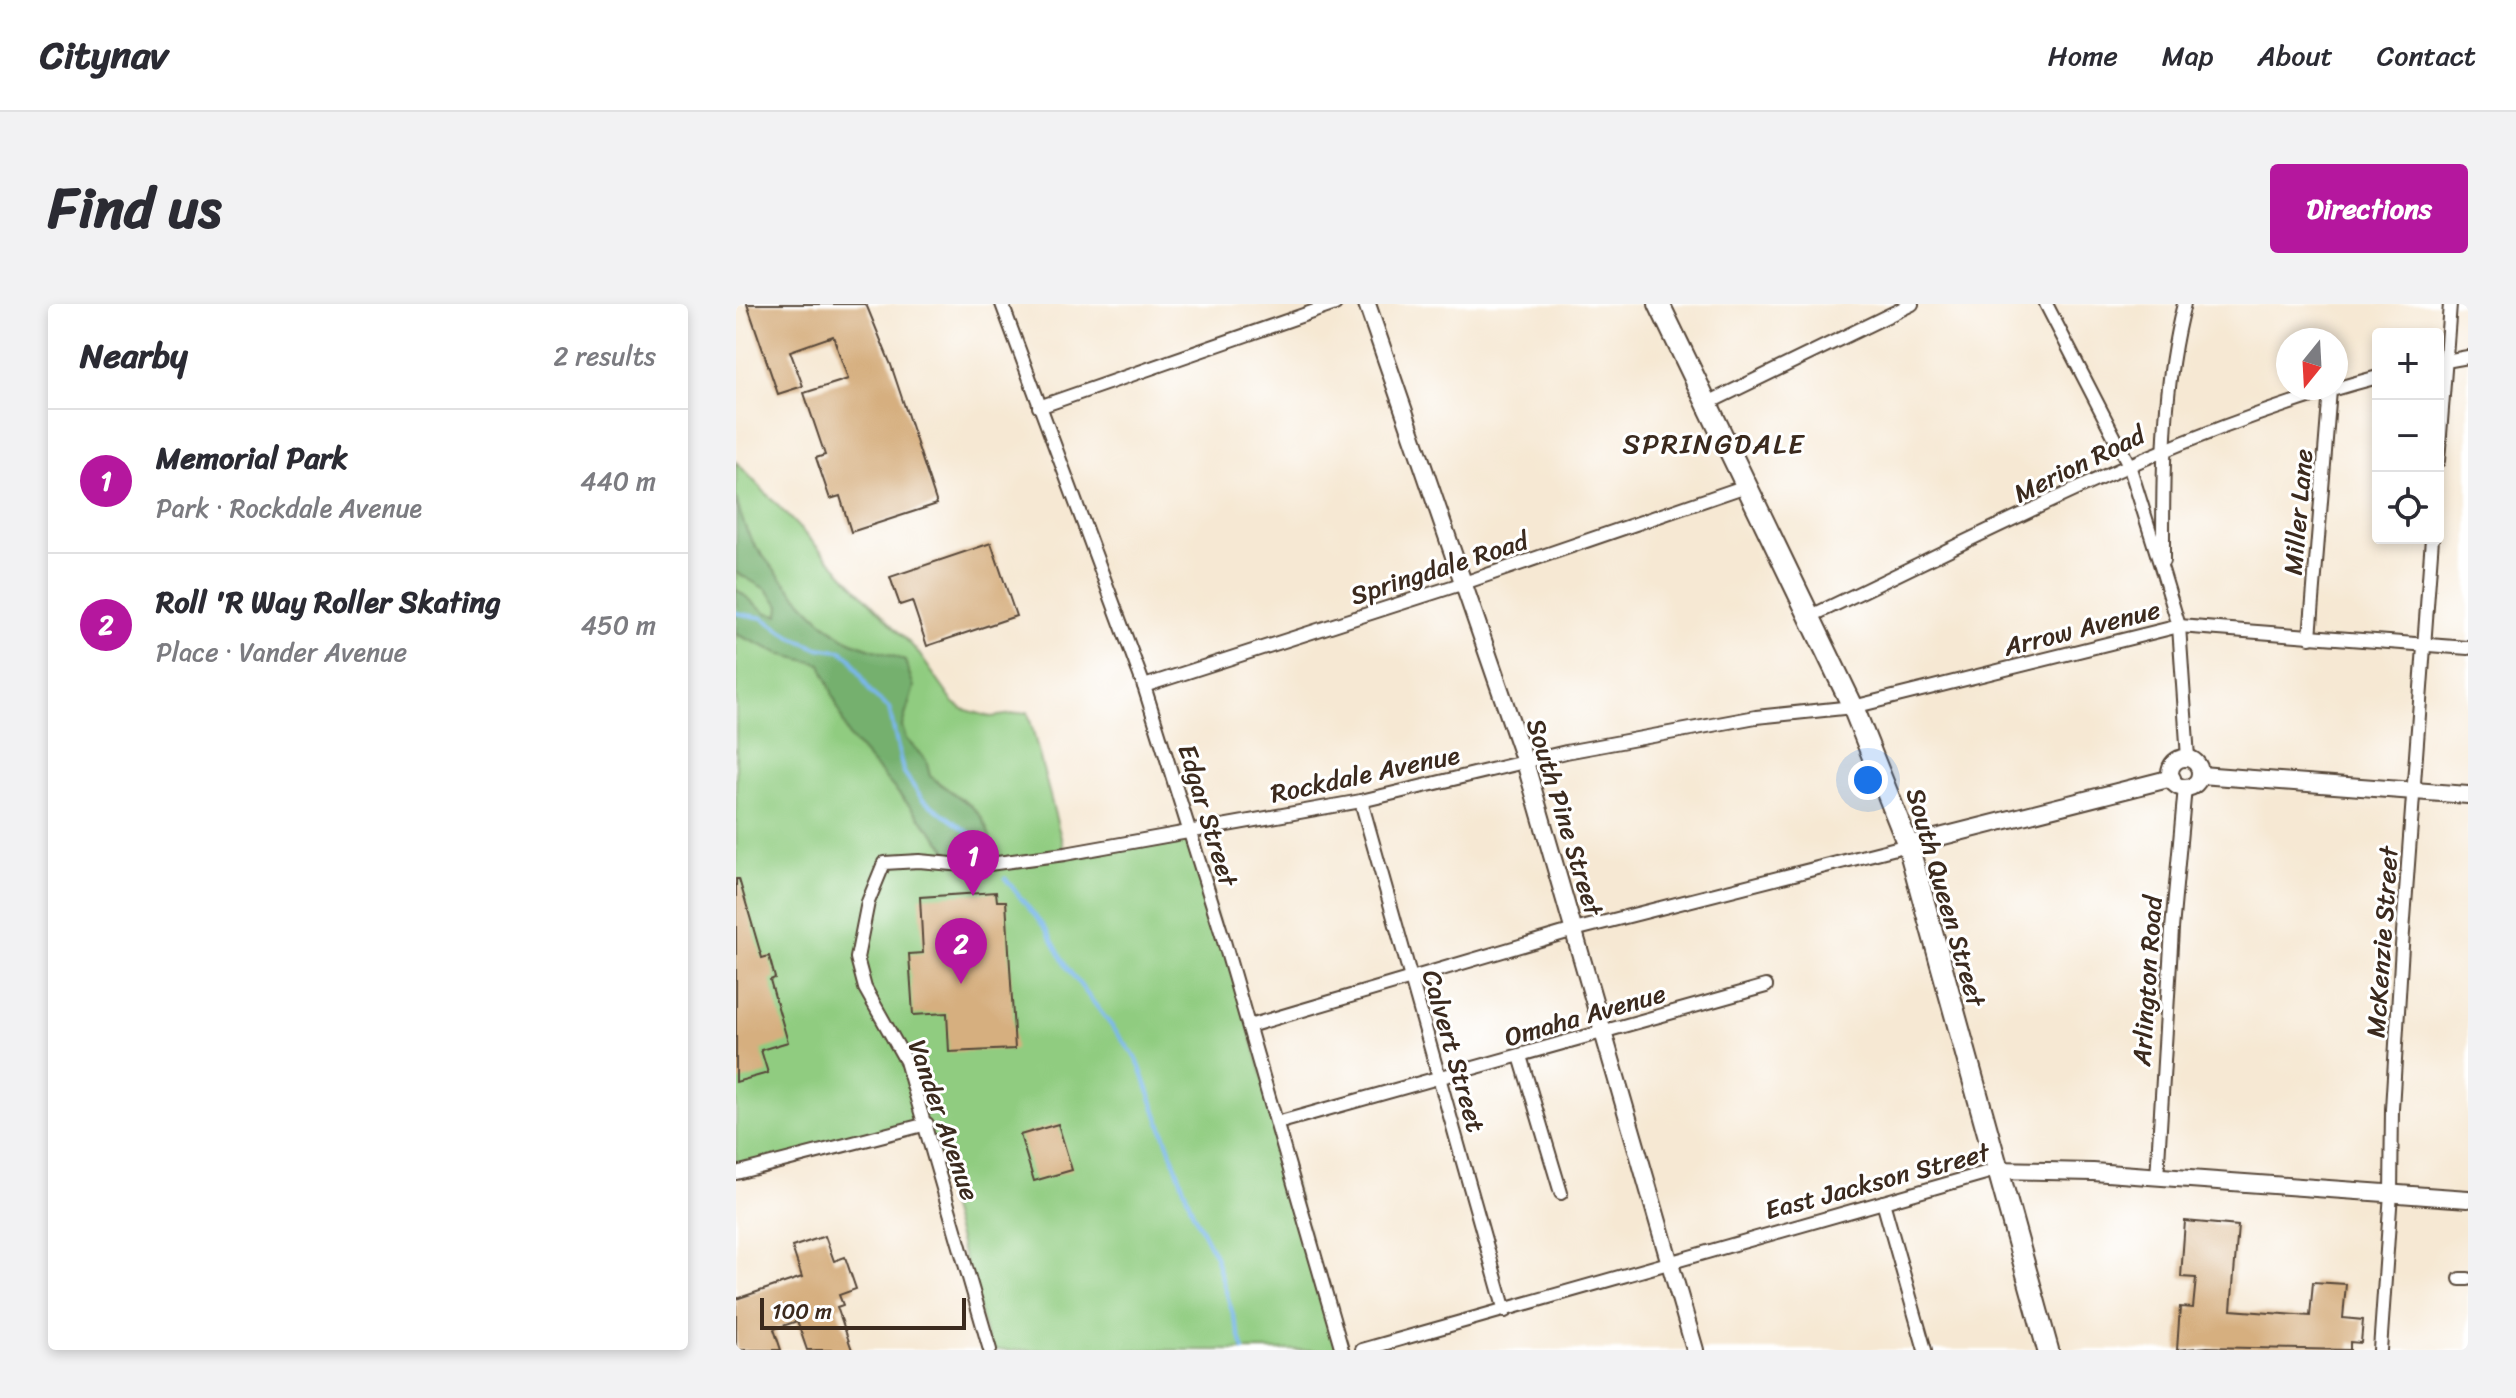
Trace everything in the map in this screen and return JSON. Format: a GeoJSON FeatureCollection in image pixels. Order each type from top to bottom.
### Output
{"type":"FeatureCollection","features":[{"type":"Feature","properties":{"kind":"main road","name":"South Queen Street"},"geometry":{"type":"LineString","coordinates":[[1659,304],[1853,707],[1908,845],[2048,1350]]}},
{"type":"Feature","properties":{"kind":"street","name":"Edgar Street"},"geometry":{"type":"LineString","coordinates":[[1002,304],[1144,686],[1191,829],[1342,1350]]}},
{"type":"Feature","properties":{"kind":"street"},"geometry":{"type":"LineString","coordinates":[[1039,407],[1335,304]]}},
{"type":"Feature","properties":{"kind":"street","name":"South Pine Street"},"geometry":{"type":"LineString","coordinates":[[1367,304],[1525,762],[1695,1350]]}},
{"type":"Feature","properties":{"kind":"street"},"geometry":{"type":"LineString","coordinates":[[1708,403],[1912,304]]}},
{"type":"Feature","properties":{"kind":"street"},"geometry":{"type":"LineString","coordinates":[[1249,1026],[1574,930],[1908,845],[2178,782],[2193,785],[2200,775],[2198,766],[2188,758],[2179,626],[2163,573],[2129,465],[2046,304]]}},
{"type":"Feature","properties":{"kind":"street"},"geometry":{"type":"LineString","coordinates":[[2163,573],[2163,448],[2184,304]]}},
{"type":"Feature","properties":{"kind":"street"},"geometry":{"type":"LineString","coordinates":[[2444,347],[2450,304]]}},
{"type":"Feature","properties":{"kind":"street"},"geometry":{"type":"LineString","coordinates":[[2444,361],[2468,357]]}},
{"type":"Feature","properties":{"kind":"street","name":"Merion Road"},"geometry":{"type":"LineString","coordinates":[[2348,385],[2372,379]]}},
{"type":"Feature","properties":{"kind":"street","name":"Merion Road"},"geometry":{"type":"LineString","coordinates":[[1809,617],[2163,448],[2301,400]]}},
{"type":"Feature","properties":{"kind":"street","name":"Miller Lane"},"geometry":{"type":"LineString","coordinates":[[2310,637],[2329,400]]}},
{"type":"Feature","properties":{"kind":"street","name":"Springdale Road"},"geometry":{"type":"LineString","coordinates":[[1144,686],[1464,583],[1746,486]]}},
{"type":"Feature","properties":{"kind":"street","name":"McKenzie Street"},"geometry":{"type":"LineString","coordinates":[[2380,1350],[2391,1193],[2392,1109],[2432,544]]}},
{"type":"Feature","properties":{"kind":"street","name":"Arrow Avenue"},"geometry":{"type":"LineString","coordinates":[[1853,707],[2179,626],[2468,648]]}},
{"type":"Feature","properties":{"kind":"street","name":"Rockdale Avenue"},"geometry":{"type":"LineString","coordinates":[[884,863],[919,861],[974,866],[1065,854],[1191,829],[1361,801],[1525,762],[1756,717],[1853,707]]}},
{"type":"Feature","properties":{"kind":"street"},"geometry":{"type":"LineString","coordinates":[[2178,782],[2174,763],[2188,758]]}},
{"type":"Feature","properties":{"kind":"street"},"geometry":{"type":"LineString","coordinates":[[2200,775],[2468,795]]}},
{"type":"Feature","properties":{"kind":"street","name":"Arlington Road"},"geometry":{"type":"LineString","coordinates":[[2157,1178],[2178,782]]}},
{"type":"Feature","properties":{"kind":"street","name":"Calvert Street"},"geometry":{"type":"LineString","coordinates":[[1361,801],[1505,1311]]}},
{"type":"Feature","properties":{"kind":"street","name":"Vander Avenue"},"geometry":{"type":"LineString","coordinates":[[884,863],[868,902],[857,958],[865,988],[906,1061],[927,1124],[990,1350]]}},
{"type":"Feature","properties":{"kind":"street","name":"Omaha Avenue"},"geometry":{"type":"LineString","coordinates":[[1277,1123],[1766,986]]}},
{"type":"Feature","properties":{"kind":"street"},"geometry":{"type":"LineString","coordinates":[[1520,1056],[1561,1193]]}},
{"type":"Feature","properties":{"kind":"street"},"geometry":{"type":"LineString","coordinates":[[736,1173],[927,1124]]}},
{"type":"Feature","properties":{"kind":"street","name":"East Jackson Street"},"geometry":{"type":"LineString","coordinates":[[1362,1350],[1996,1170],[2093,1172],[2468,1199]]}},
{"type":"Feature","properties":{"kind":"street"},"geometry":{"type":"LineString","coordinates":[[1883,1202],[1925,1350]]}},
{"type":"Feature","properties":{"kind":"green space"},"geometry":{"type":"Polygon","coordinates":[[[736,462],[917,651],[953,702],[963,709],[991,717],[1028,712],[1065,853],[1191,829],[1342,1350],[990,1350],[926,1124],[736,1173],[736,462]]]}},
{"type":"Feature","properties":{"kind":"green space"},"geometry":{"type":"Polygon","coordinates":[[[736,497],[753,542],[775,571],[825,624],[848,640],[905,661],[914,687],[902,726],[906,739],[926,760],[930,776],[968,803],[982,818],[997,863],[954,864],[943,844],[849,737],[821,664],[783,655],[736,634],[736,589],[767,613],[779,615],[780,605],[767,590],[736,572],[736,497]]]}},
{"type":"Feature","properties":{"kind":"building"},"geometry":{"type":"Polygon","coordinates":[[[747,304],[866,304],[891,365],[937,504],[851,532],[840,496],[830,499],[816,458],[825,455],[804,393],[848,379],[833,336],[790,351],[803,386],[778,394],[747,304]]]}},
{"type":"Feature","properties":{"kind":"building"},"geometry":{"type":"Polygon","coordinates":[[[991,543],[1016,616],[927,646],[912,601],[900,605],[890,577],[991,543]]]}},
{"type":"Feature","properties":{"kind":"building"},"geometry":{"type":"Polygon","coordinates":[[[736,879],[739,879],[762,958],[769,956],[775,978],[770,980],[788,1042],[761,1050],[768,1073],[736,1082],[736,879]]]}},
{"type":"Feature","properties":{"kind":"building"},"geometry":{"type":"Polygon","coordinates":[[[996,892],[997,901],[1006,901],[1015,1049],[949,1052],[947,1013],[913,1015],[909,954],[923,953],[920,897],[996,892]]]}},
{"type":"Feature","properties":{"kind":"building"},"geometry":{"type":"Polygon","coordinates":[[[1058,1124],[1072,1170],[1034,1181],[1020,1135],[1058,1124]]]}},
{"type":"Feature","properties":{"kind":"building"},"geometry":{"type":"Polygon","coordinates":[[[2185,1221],[2238,1226],[2231,1310],[2310,1316],[2313,1282],[2346,1284],[2343,1318],[2363,1320],[2361,1343],[2350,1342],[2350,1350],[2207,1347],[2177,1350],[2180,1307],[2193,1308],[2196,1278],[2181,1277],[2185,1221]]]}},
{"type":"Feature","properties":{"kind":"building"},"geometry":{"type":"Polygon","coordinates":[[[825,1236],[834,1261],[845,1257],[856,1289],[839,1295],[843,1305],[837,1307],[852,1350],[807,1350],[797,1321],[774,1329],[781,1350],[736,1350],[736,1299],[802,1277],[792,1247],[825,1236]]]}},
{"type":"Feature","properties":{"kind":"waterway"},"geometry":{"type":"LineString","coordinates":[[736,613],[763,618],[790,636],[817,648],[841,651],[851,658],[871,693],[889,708],[903,771],[922,799],[978,839],[988,851]]}},
{"type":"Feature","properties":{"kind":"waterway"},"geometry":{"type":"LineString","coordinates":[[1005,878],[1047,931],[1067,968],[1137,1059],[1193,1213],[1215,1256],[1244,1350]]}},
{"type":"Feature","properties":{"kind":"place","name":"Memorial Park"},"geometry":{"type":"Point","coordinates":[973,896]}},
{"type":"Feature","properties":{"kind":"place","name":"Roll 'R Way Roller Skating"},"geometry":{"type":"Point","coordinates":[961,984]}},
{"type":"Feature","properties":{"kind":"district","name":"SPRINGDALE"},"geometry":{"type":"Point","coordinates":[1714,443]}}]}
